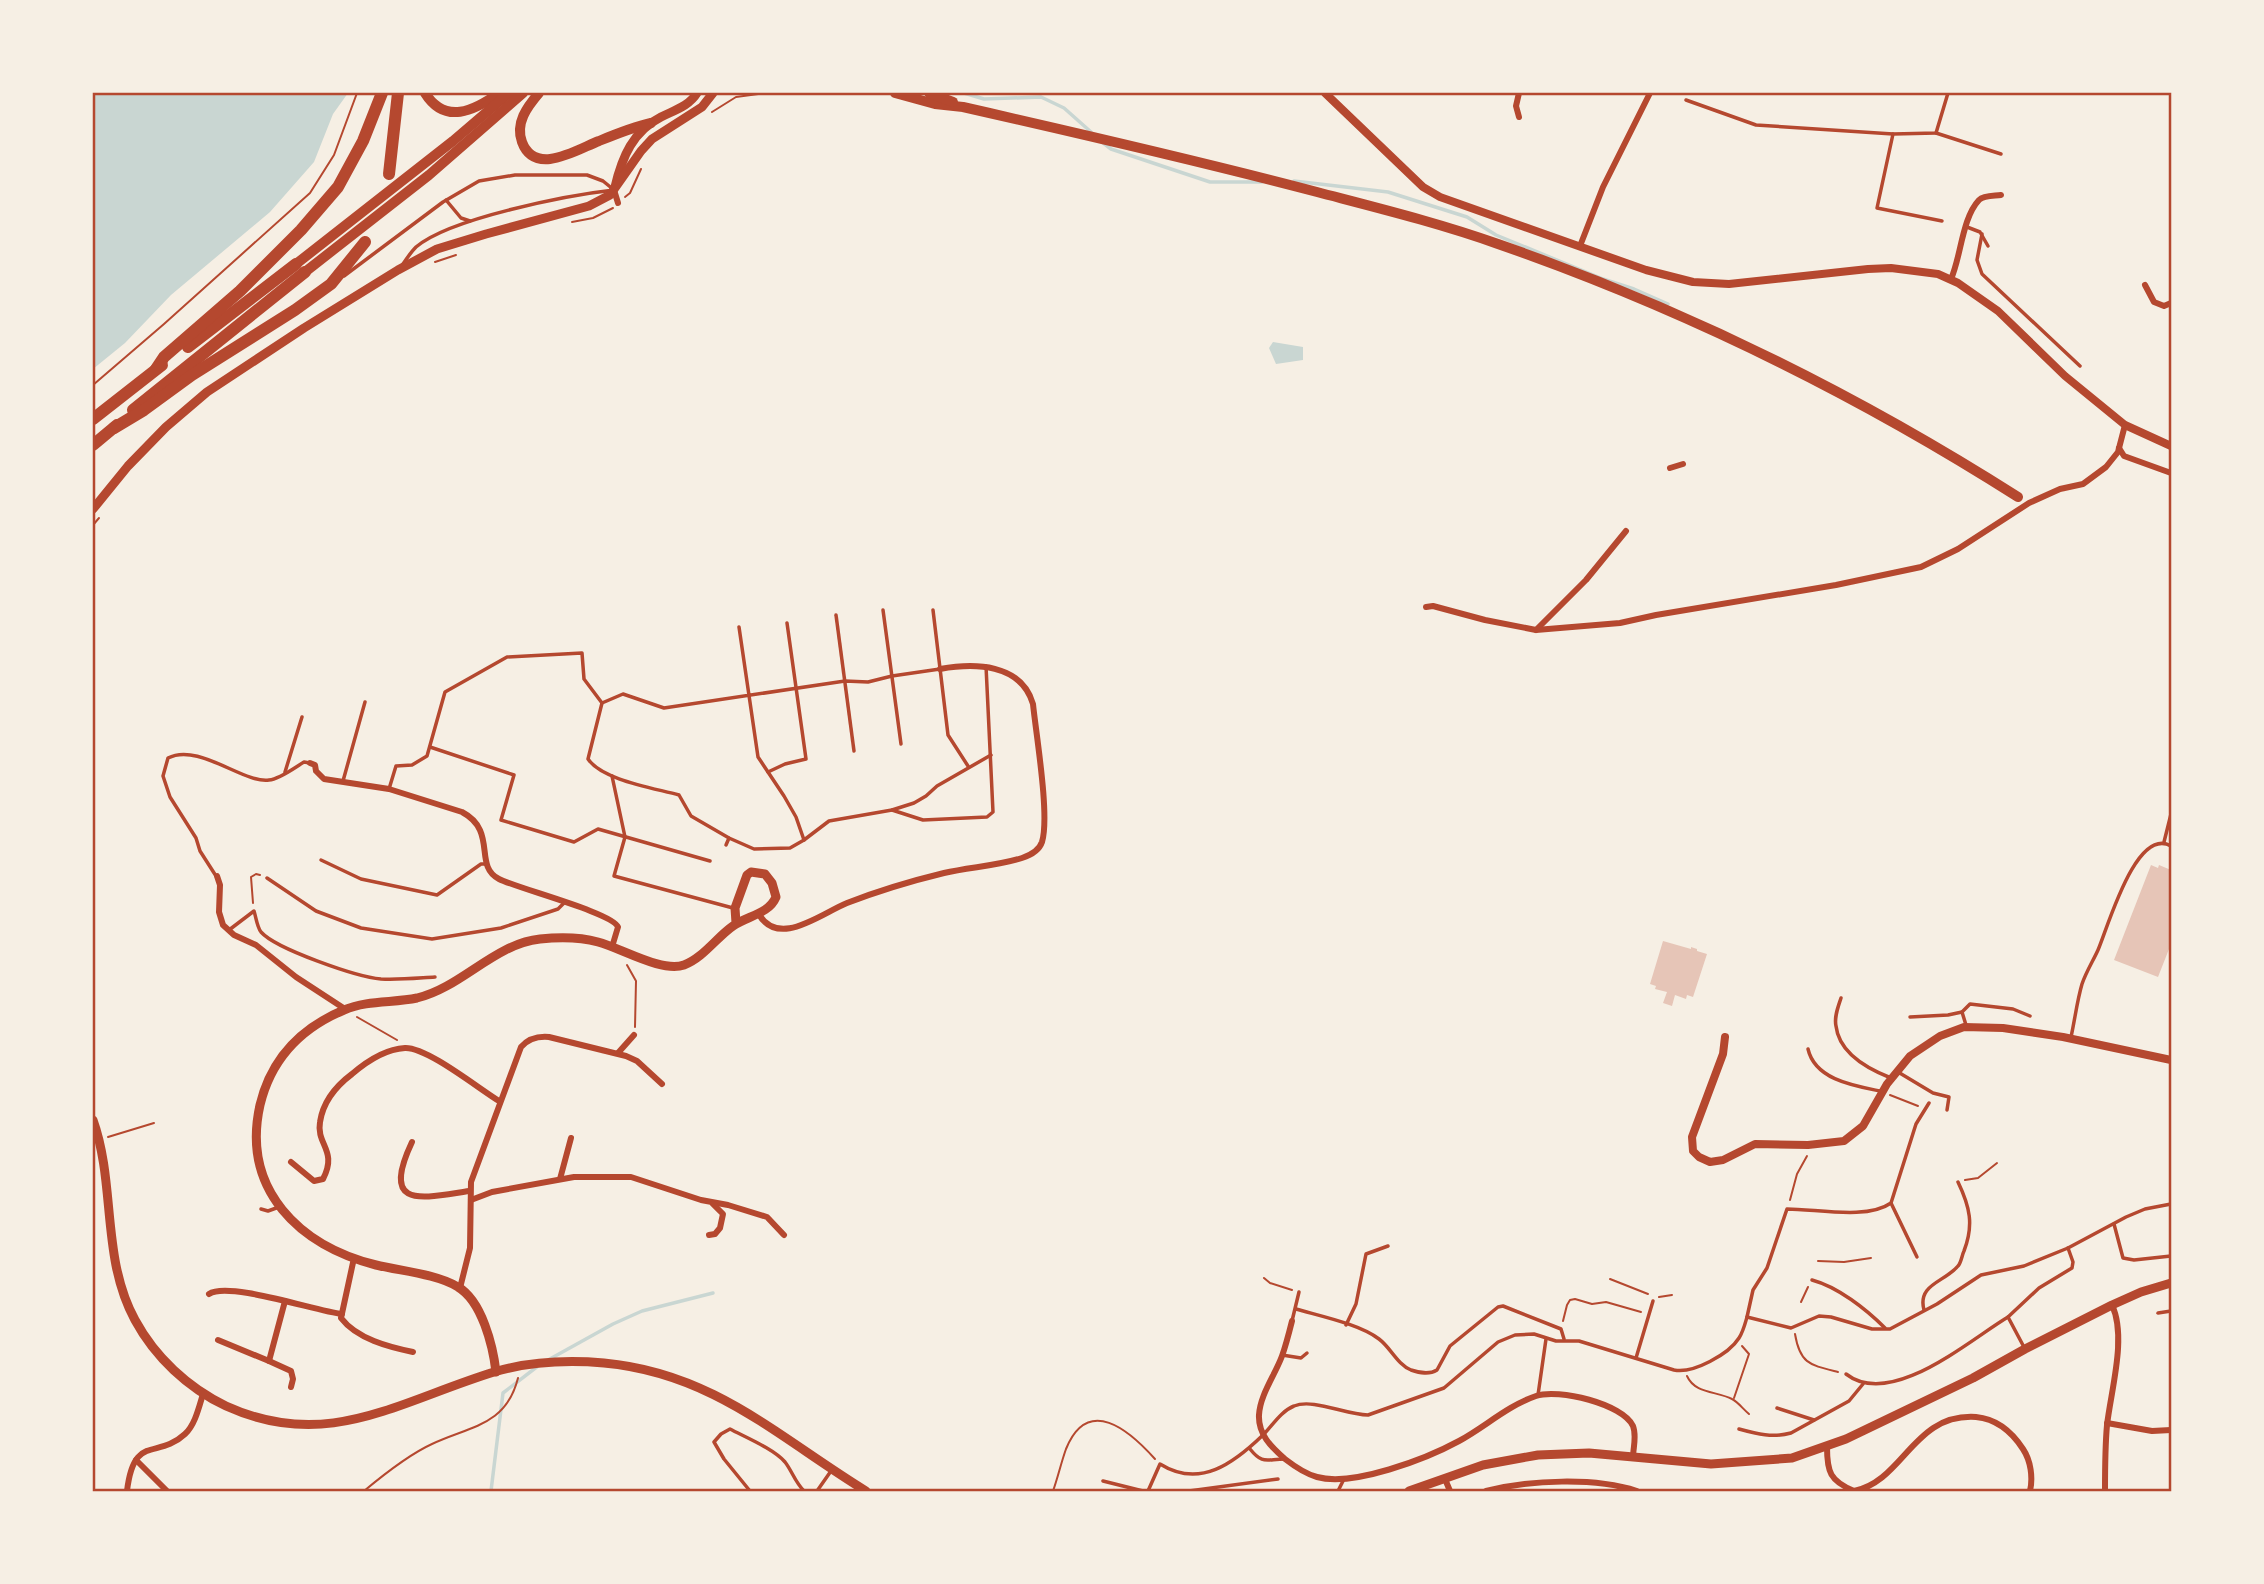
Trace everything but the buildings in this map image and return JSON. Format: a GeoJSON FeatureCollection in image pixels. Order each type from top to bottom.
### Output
{"type":"FeatureCollection","features":[{"type":"Feature","properties":{"kind":"highway"},"geometry":{"type":"LineString","coordinates":[[156,369],[164,357],[240,291],[323,206],[351,166],[382,93]]}},
{"type":"Feature","properties":{"kind":"highway"},"geometry":{"type":"LineString","coordinates":[[389,174],[398,93]]}},
{"type":"Feature","properties":{"kind":"highway"},"geometry":{"type":"LineString","coordinates":[[425,93],[433,105],[441,110],[460,112],[475,108],[499,93]]}},
{"type":"Feature","properties":{"kind":"highway"},"geometry":{"type":"LineString","coordinates":[[93,445],[509,93]]}},
{"type":"Feature","properties":{"kind":"highway"},"geometry":{"type":"LineString","coordinates":[[93,419],[156,369],[429,175],[523,93]]}},
{"type":"Feature","properties":{"kind":"highway"},"geometry":{"type":"LineString","coordinates":[[539,93],[524,113],[519,127],[523,146],[540,159],[560,158],[626,130],[651,123]]}},
{"type":"Feature","properties":{"kind":"highway"},"geometry":{"type":"LineString","coordinates":[[114,428],[331,284],[365,242]]}},
{"type":"Feature","properties":{"kind":"main road"},"geometry":{"type":"LineString","coordinates":[[614,190],[632,141],[651,123],[684,106],[697,93]]}},
{"type":"Feature","properties":{"kind":"main road"},"geometry":{"type":"LineString","coordinates":[[97,512],[156,437],[207,392],[304,328],[437,249],[589,206],[610,195],[652,139],[702,107],[713,93]]}},
{"type":"Feature","properties":{"kind":"main road"},"geometry":{"type":"LineString","coordinates":[[895,93],[1252,174],[1497,243],[1646,301],[1796,372],[1938,446],[2018,497]]}},
{"type":"Feature","properties":{"kind":"main road"},"geometry":{"type":"LineString","coordinates":[[929,93],[963,107]]}},
{"type":"Feature","properties":{"kind":"main road"},"geometry":{"type":"LineString","coordinates":[[496,1372],[484,1323],[477,1308],[460,1288],[433,1278],[354,1258],[318,1243],[279,1207],[266,1184],[259,1159],[257,1119],[264,1087],[279,1059],[297,1038],[323,1020],[345,1009],[417,998],[447,986],[498,955],[532,941],[573,938],[597,941],[668,966],[684,965],[736,923],[771,907],[776,897],[772,883],[765,874],[751,872],[747,875],[735,908],[736,923]]}},
{"type":"Feature","properties":{"kind":"main road"},"geometry":{"type":"LineString","coordinates":[[93,1119],[101,1141],[114,1255],[135,1319],[160,1356],[175,1371],[203,1394],[252,1418],[298,1425],[339,1424],[384,1412],[496,1372],[554,1362],[604,1363],[649,1369],[732,1402],[866,1491]]}},
{"type":"Feature","properties":{"kind":"main road"},"geometry":{"type":"LineString","coordinates":[[1409,1491],[1494,1463],[1538,1455],[1589,1453],[1700,1463],[1792,1458],[1827,1447],[1973,1378],[2112,1305],[2171,1283]]}},
{"type":"Feature","properties":{"kind":"street"},"geometry":{"type":"LineString","coordinates":[[1325,93],[1423,187],[1440,197],[1646,270],[1693,282],[1729,284],[1819,273],[1891,268],[1938,274],[1951,279],[1998,312],[2065,376],[2125,425],[2171,446]]}},
{"type":"Feature","properties":{"kind":"street"},"geometry":{"type":"LineString","coordinates":[[1519,93],[1516,106],[1519,117]]}},
{"type":"Feature","properties":{"kind":"street"},"geometry":{"type":"LineString","coordinates":[[1580,246],[1602,187],[1650,93]]}},
{"type":"Feature","properties":{"kind":"street"},"geometry":{"type":"LineString","coordinates":[[614,190],[618,203]]}},
{"type":"Feature","properties":{"kind":"street"},"geometry":{"type":"LineString","coordinates":[[1951,279],[1966,227],[1979,201],[1984,197],[2001,195]]}},
{"type":"Feature","properties":{"kind":"street"},"geometry":{"type":"LineString","coordinates":[[2145,285],[2154,302],[2164,306],[2171,303]]}},
{"type":"Feature","properties":{"kind":"street"},"geometry":{"type":"LineString","coordinates":[[1426,607],[1433,606],[1536,630],[1620,624],[1656,615],[1836,586],[1921,566],[1950,553],[2029,503],[2060,489],[2083,484],[2106,467],[2119,448],[2125,425]]}},
{"type":"Feature","properties":{"kind":"street"},"geometry":{"type":"LineString","coordinates":[[2119,448],[2124,456],[2171,473]]}},
{"type":"Feature","properties":{"kind":"street"},"geometry":{"type":"LineString","coordinates":[[1670,468],[1683,464]]}},
{"type":"Feature","properties":{"kind":"street"},"geometry":{"type":"LineString","coordinates":[[1536,630],[1586,580],[1626,531]]}},
{"type":"Feature","properties":{"kind":"street"},"geometry":{"type":"LineString","coordinates":[[758,913],[762,921],[770,927],[790,930],[873,892],[944,873],[1024,858],[1038,850],[1044,820],[1030,692],[1020,682],[986,665],[958,665],[940,669]]}},
{"type":"Feature","properties":{"kind":"street"},"geometry":{"type":"LineString","coordinates":[[310,762],[324,779],[388,789],[462,812],[473,818],[483,834],[486,864],[496,877],[615,921],[618,927],[612,947]]}},
{"type":"Feature","properties":{"kind":"street"},"geometry":{"type":"LineString","coordinates":[[217,876],[220,885],[219,912],[223,925],[234,935],[256,945],[296,977],[345,1009]]}},
{"type":"Feature","properties":{"kind":"street"},"geometry":{"type":"LineString","coordinates":[[1724,1037],[1723,1054],[1692,1137],[1693,1151],[1704,1161],[1716,1162],[1755,1144],[1836,1143],[1852,1136],[1863,1126],[1894,1074],[1918,1049],[1940,1036],[1967,1027],[2003,1028],[2171,1060]]}},
{"type":"Feature","properties":{"kind":"street"},"geometry":{"type":"LineString","coordinates":[[618,1053],[634,1035]]}},
{"type":"Feature","properties":{"kind":"street"},"geometry":{"type":"LineString","coordinates":[[460,1288],[470,1248],[470,1191],[499,1101],[521,1047],[530,1039],[549,1037],[618,1053],[637,1061],[662,1084]]}},
{"type":"Feature","properties":{"kind":"street"},"geometry":{"type":"LineString","coordinates":[[291,1162],[314,1181],[323,1179],[329,1168],[329,1156],[319,1124],[329,1096],[345,1079],[381,1055],[405,1048],[414,1050],[431,1057],[499,1101]]}},
{"type":"Feature","properties":{"kind":"street"},"geometry":{"type":"LineString","coordinates":[[560,1179],[571,1138]]}},
{"type":"Feature","properties":{"kind":"street"},"geometry":{"type":"LineString","coordinates":[[412,1142],[400,1180],[401,1187],[407,1194],[426,1198],[470,1191]]}},
{"type":"Feature","properties":{"kind":"street"},"geometry":{"type":"LineString","coordinates":[[471,1200],[492,1192],[560,1179],[606,1175],[631,1177],[713,1204],[728,1205],[767,1217],[784,1235]]}},
{"type":"Feature","properties":{"kind":"street"},"geometry":{"type":"LineString","coordinates":[[709,1235],[715,1234],[723,1221],[723,1214],[713,1204]]}},
{"type":"Feature","properties":{"kind":"street"},"geometry":{"type":"LineString","coordinates":[[354,1258],[342,1314],[344,1322],[356,1332],[379,1343],[413,1352]]}},
{"type":"Feature","properties":{"kind":"street"},"geometry":{"type":"LineString","coordinates":[[209,1294],[225,1290],[342,1314]]}},
{"type":"Feature","properties":{"kind":"street"},"geometry":{"type":"LineString","coordinates":[[269,1361],[285,1301]]}},
{"type":"Feature","properties":{"kind":"street"},"geometry":{"type":"LineString","coordinates":[[2105,1491],[2108,1423],[2118,1345],[2118,1327],[2112,1305]]}},
{"type":"Feature","properties":{"kind":"street"},"geometry":{"type":"LineString","coordinates":[[1292,1321],[1282,1356],[1258,1413],[1259,1427],[1262,1435],[1285,1459],[1315,1476],[1344,1479],[1398,1467],[1459,1441],[1505,1411],[1538,1395],[1556,1394],[1593,1401],[1629,1420],[1635,1433],[1633,1458]]}},
{"type":"Feature","properties":{"kind":"street"},"geometry":{"type":"LineString","coordinates":[[218,1340],[290,1371],[293,1380],[291,1387]]}},
{"type":"Feature","properties":{"kind":"street"},"geometry":{"type":"LineString","coordinates":[[127,1491],[136,1460],[143,1452],[169,1444],[187,1432],[203,1394]]}},
{"type":"Feature","properties":{"kind":"street"},"geometry":{"type":"LineString","coordinates":[[1827,1447],[1830,1473],[1841,1486],[1854,1491],[1872,1484],[1929,1430],[1960,1416],[1983,1418],[1999,1424],[2013,1434],[2025,1452],[2031,1468],[2030,1491]]}},
{"type":"Feature","properties":{"kind":"street"},"geometry":{"type":"LineString","coordinates":[[2108,1423],[2152,1431],[2171,1430]]}},
{"type":"Feature","properties":{"kind":"street"},"geometry":{"type":"LineString","coordinates":[[136,1460],[167,1491]]}},
{"type":"Feature","properties":{"kind":"street"},"geometry":{"type":"LineString","coordinates":[[1445,1479],[1450,1491]]}},
{"type":"Feature","properties":{"kind":"street"},"geometry":{"type":"LineString","coordinates":[[1486,1491],[1536,1482],[1605,1485],[1637,1491]]}},
{"type":"Feature","properties":{"kind":"lane"},"geometry":{"type":"LineString","coordinates":[[1936,133],[1948,93]]}},
{"type":"Feature","properties":{"kind":"lane"},"geometry":{"type":"LineString","coordinates":[[1686,100],[1756,125],[1893,134],[1936,133],[2001,154]]}},
{"type":"Feature","properties":{"kind":"lane"},"geometry":{"type":"LineString","coordinates":[[651,123],[654,132],[652,139]]}},
{"type":"Feature","properties":{"kind":"lane"},"geometry":{"type":"LineString","coordinates":[[1893,134],[1877,208],[1942,221]]}},
{"type":"Feature","properties":{"kind":"lane"},"geometry":{"type":"LineString","coordinates":[[331,284],[362,264],[446,200],[479,181],[515,175],[587,175],[603,181],[614,190]]}},
{"type":"Feature","properties":{"kind":"lane"},"geometry":{"type":"LineString","coordinates":[[398,270],[418,246],[474,221],[577,194],[614,190]]}},
{"type":"Feature","properties":{"kind":"lane"},"geometry":{"type":"LineString","coordinates":[[446,200],[461,218],[474,221]]}},
{"type":"Feature","properties":{"kind":"lane"},"geometry":{"type":"LineString","coordinates":[[1966,227],[1975,228],[1982,233],[1988,246]]}},
{"type":"Feature","properties":{"kind":"lane"},"geometry":{"type":"LineString","coordinates":[[1982,233],[1977,260],[1982,274],[2080,366]]}},
{"type":"Feature","properties":{"kind":"lane"},"geometry":{"type":"LineString","coordinates":[[883,610],[901,744]]}},
{"type":"Feature","properties":{"kind":"lane"},"geometry":{"type":"LineString","coordinates":[[933,610],[948,735],[968,766]]}},
{"type":"Feature","properties":{"kind":"lane"},"geometry":{"type":"LineString","coordinates":[[836,615],[854,751]]}},
{"type":"Feature","properties":{"kind":"lane"},"geometry":{"type":"LineString","coordinates":[[768,772],[806,759],[787,623]]}},
{"type":"Feature","properties":{"kind":"lane"},"geometry":{"type":"LineString","coordinates":[[739,627],[758,757],[796,817],[804,840]]}},
{"type":"Feature","properties":{"kind":"lane"},"geometry":{"type":"LineString","coordinates":[[388,789],[396,766],[412,765],[427,756],[445,692],[507,657],[582,653],[584,679],[602,702]]}},
{"type":"Feature","properties":{"kind":"lane"},"geometry":{"type":"LineString","coordinates":[[892,810],[923,820],[987,817],[993,812],[986,665]]}},
{"type":"Feature","properties":{"kind":"lane"},"geometry":{"type":"LineString","coordinates":[[602,702],[623,694],[664,708],[845,681],[868,682],[940,669]]}},
{"type":"Feature","properties":{"kind":"lane"},"geometry":{"type":"LineString","coordinates":[[343,781],[365,702]]}},
{"type":"Feature","properties":{"kind":"lane"},"geometry":{"type":"LineString","coordinates":[[602,702],[588,759],[593,766],[612,776],[679,795],[691,816],[754,849],[790,848],[830,821],[892,810],[920,800],[968,766],[991,755]]}},
{"type":"Feature","properties":{"kind":"lane"},"geometry":{"type":"LineString","coordinates":[[285,772],[302,717]]}},
{"type":"Feature","properties":{"kind":"lane"},"geometry":{"type":"LineString","coordinates":[[430,747],[514,775],[501,820],[574,842],[597,829],[710,860]]}},
{"type":"Feature","properties":{"kind":"lane"},"geometry":{"type":"LineString","coordinates":[[217,876],[170,797],[163,776],[168,758],[178,754],[194,756],[267,780],[304,762],[310,762]]}},
{"type":"Feature","properties":{"kind":"lane"},"geometry":{"type":"LineString","coordinates":[[612,776],[625,837],[614,876],[735,908]]}},
{"type":"Feature","properties":{"kind":"lane"},"geometry":{"type":"LineString","coordinates":[[2164,842],[2171,814]]}},
{"type":"Feature","properties":{"kind":"lane"},"geometry":{"type":"LineString","coordinates":[[726,845],[729,838]]}},
{"type":"Feature","properties":{"kind":"lane"},"geometry":{"type":"LineString","coordinates":[[2070,1039],[2083,982],[2124,884],[2143,852],[2155,843],[2164,842],[2171,846]]}},
{"type":"Feature","properties":{"kind":"lane"},"geometry":{"type":"LineString","coordinates":[[321,860],[360,878],[437,895],[481,864],[486,864]]}},
{"type":"Feature","properties":{"kind":"lane"},"geometry":{"type":"LineString","coordinates":[[267,878],[316,911],[338,920],[361,928],[432,939],[501,928],[558,909],[564,903]]}},
{"type":"Feature","properties":{"kind":"lane"},"geometry":{"type":"LineString","coordinates":[[229,930],[254,911],[260,931],[271,939],[325,964],[376,978],[435,977]]}},
{"type":"Feature","properties":{"kind":"lane"},"geometry":{"type":"LineString","coordinates":[[1840,999],[1835,1019],[1836,1029],[1840,1039],[1857,1060],[1949,1097],[1947,1110]]}},
{"type":"Feature","properties":{"kind":"lane"},"geometry":{"type":"LineString","coordinates":[[1967,1027],[1962,1012],[1965,1006],[1974,1004],[2013,1009],[2030,1016]]}},
{"type":"Feature","properties":{"kind":"lane"},"geometry":{"type":"LineString","coordinates":[[1910,1017],[1962,1012]]}},
{"type":"Feature","properties":{"kind":"lane"},"geometry":{"type":"LineString","coordinates":[[1808,1049],[1825,1073],[1836,1080],[1882,1092]]}},
{"type":"Feature","properties":{"kind":"lane"},"geometry":{"type":"LineString","coordinates":[[1103,1481],[1145,1491],[1160,1464],[1181,1473],[1199,1475],[1213,1472],[1250,1449],[1286,1411],[1297,1404],[1309,1403],[1357,1415],[1368,1415],[1444,1388],[1506,1337],[1534,1335],[1546,1339],[1579,1341],[1674,1370],[1686,1371],[1704,1364],[1738,1341],[1753,1290],[1767,1268],[1787,1209],[1867,1211],[1882,1209],[1891,1203],[1916,1124],[1929,1103]]}},
{"type":"Feature","properties":{"kind":"lane"},"geometry":{"type":"LineString","coordinates":[[1924,1310],[1922,1298],[1925,1291],[1958,1266],[1970,1230],[1972,1221],[1969,1207],[1958,1182]]}},
{"type":"Feature","properties":{"kind":"lane"},"geometry":{"type":"LineString","coordinates":[[1891,1203],[1917,1257]]}},
{"type":"Feature","properties":{"kind":"lane"},"geometry":{"type":"LineString","coordinates":[[1747,1317],[1791,1328],[1819,1316],[1872,1329],[1887,1329],[1981,1275],[2024,1266],[2068,1248],[2145,1209],[2171,1204]]}},
{"type":"Feature","properties":{"kind":"lane"},"geometry":{"type":"LineString","coordinates":[[261,1209],[268,1211],[279,1207]]}},
{"type":"Feature","properties":{"kind":"lane"},"geometry":{"type":"LineString","coordinates":[[2114,1224],[2123,1258],[2134,1260],[2171,1256]]}},
{"type":"Feature","properties":{"kind":"lane"},"geometry":{"type":"LineString","coordinates":[[1346,1325],[1356,1304],[1366,1254],[1388,1245]]}},
{"type":"Feature","properties":{"kind":"lane"},"geometry":{"type":"LineString","coordinates":[[1846,1374],[1863,1384],[1892,1383],[1911,1376],[2008,1318],[2039,1289],[2072,1268],[2073,1262],[2068,1248]]}},
{"type":"Feature","properties":{"kind":"lane"},"geometry":{"type":"LineString","coordinates":[[1812,1280],[1822,1283],[1852,1302],[1887,1329]]}},
{"type":"Feature","properties":{"kind":"lane"},"geometry":{"type":"LineString","coordinates":[[1292,1321],[1299,1292]]}},
{"type":"Feature","properties":{"kind":"lane"},"geometry":{"type":"LineString","coordinates":[[1636,1359],[1653,1301]]}},
{"type":"Feature","properties":{"kind":"lane"},"geometry":{"type":"LineString","coordinates":[[1296,1309],[1379,1339],[1404,1366],[1427,1373],[1437,1370],[1450,1346],[1498,1307],[1503,1306],[1561,1329],[1564,1339]]}},
{"type":"Feature","properties":{"kind":"lane"},"geometry":{"type":"LineString","coordinates":[[2158,1313],[2171,1311]]}},
{"type":"Feature","properties":{"kind":"lane"},"geometry":{"type":"LineString","coordinates":[[2008,1318],[2025,1349]]}},
{"type":"Feature","properties":{"kind":"lane"},"geometry":{"type":"LineString","coordinates":[[1538,1395],[1546,1339]]}},
{"type":"Feature","properties":{"kind":"lane"},"geometry":{"type":"LineString","coordinates":[[1282,1356],[1301,1358],[1307,1353]]}},
{"type":"Feature","properties":{"kind":"lane"},"geometry":{"type":"LineString","coordinates":[[1740,1429],[1764,1436],[1791,1433],[1849,1401],[1863,1384]]}},
{"type":"Feature","properties":{"kind":"lane"},"geometry":{"type":"LineString","coordinates":[[1777,1408],[1814,1420]]}},
{"type":"Feature","properties":{"kind":"lane"},"geometry":{"type":"LineString","coordinates":[[750,1491],[714,1442],[720,1434],[730,1430],[785,1462],[796,1483],[804,1491]]}},
{"type":"Feature","properties":{"kind":"lane"},"geometry":{"type":"LineString","coordinates":[[1250,1449],[1259,1459],[1265,1461],[1285,1459]]}},
{"type":"Feature","properties":{"kind":"lane"},"geometry":{"type":"LineString","coordinates":[[817,1491],[832,1469]]}},
{"type":"Feature","properties":{"kind":"lane"},"geometry":{"type":"LineString","coordinates":[[1189,1491],[1278,1479]]}},
{"type":"Feature","properties":{"kind":"lane"},"geometry":{"type":"LineString","coordinates":[[1338,1491],[1344,1479]]}},
{"type":"Feature","properties":{"kind":"path"},"geometry":{"type":"LineString","coordinates":[[93,384],[175,315],[310,193],[334,155],[357,93]]}},
{"type":"Feature","properties":{"kind":"path"},"geometry":{"type":"LineString","coordinates":[[712,111],[736,97],[766,93]]}},
{"type":"Feature","properties":{"kind":"path"},"geometry":{"type":"LineString","coordinates":[[618,203],[630,193],[643,166]]}},
{"type":"Feature","properties":{"kind":"path"},"geometry":{"type":"LineString","coordinates":[[434,262],[456,255]]}},
{"type":"Feature","properties":{"kind":"path"},"geometry":{"type":"LineString","coordinates":[[93,525],[97,512]]}},
{"type":"Feature","properties":{"kind":"path"},"geometry":{"type":"LineString","coordinates":[[254,911],[251,877],[256,874],[267,878]]}},
{"type":"Feature","properties":{"kind":"path"},"geometry":{"type":"LineString","coordinates":[[628,952],[626,963],[636,981],[634,1035]]}},
{"type":"Feature","properties":{"kind":"path"},"geometry":{"type":"LineString","coordinates":[[345,1009],[414,1050]]}},
{"type":"Feature","properties":{"kind":"path"},"geometry":{"type":"LineString","coordinates":[[1882,1092],[1925,1109]]}},
{"type":"Feature","properties":{"kind":"path"},"geometry":{"type":"LineString","coordinates":[[111,1136],[154,1123]]}},
{"type":"Feature","properties":{"kind":"path"},"geometry":{"type":"LineString","coordinates":[[1787,1209],[1797,1174],[1807,1156],[1808,1145]]}},
{"type":"Feature","properties":{"kind":"path"},"geometry":{"type":"LineString","coordinates":[[1958,1182],[1978,1178],[1997,1163]]}},
{"type":"Feature","properties":{"kind":"path"},"geometry":{"type":"LineString","coordinates":[[1818,1261],[1844,1262],[1871,1258]]}},
{"type":"Feature","properties":{"kind":"path"},"geometry":{"type":"LineString","coordinates":[[1264,1278],[1270,1283],[1299,1292]]}},
{"type":"Feature","properties":{"kind":"path"},"geometry":{"type":"LineString","coordinates":[[1610,1279],[1647,1293],[1653,1301],[1672,1294]]}},
{"type":"Feature","properties":{"kind":"path"},"geometry":{"type":"LineString","coordinates":[[1801,1302],[1812,1280]]}},
{"type":"Feature","properties":{"kind":"path"},"geometry":{"type":"LineString","coordinates":[[1561,1329],[1567,1305],[1570,1300],[1576,1299],[1592,1304],[1598,1302],[1623,1306],[1648,1315]]}},
{"type":"Feature","properties":{"kind":"path"},"geometry":{"type":"LineString","coordinates":[[1796,1327],[1797,1347],[1803,1359],[1814,1366],[1846,1374]]}},
{"type":"Feature","properties":{"kind":"path"},"geometry":{"type":"LineString","coordinates":[[1734,1399],[1749,1354],[1738,1341]]}},
{"type":"Feature","properties":{"kind":"path"},"geometry":{"type":"LineString","coordinates":[[1686,1371],[1688,1380],[1697,1388],[1734,1399],[1749,1414]]}},
{"type":"Feature","properties":{"kind":"path"},"geometry":{"type":"LineString","coordinates":[[364,1491],[431,1444],[497,1416],[510,1399],[519,1374]]}},
{"type":"Feature","properties":{"kind":"path"},"geometry":{"type":"LineString","coordinates":[[1054,1491],[1070,1441],[1081,1428],[1093,1420],[1106,1420],[1117,1426],[1143,1446],[1160,1464]]}},
{"type":"Feature","properties":{"kind":"shaded area"},"geometry":{"type":"Polygon","coordinates":[[[93,93],[348,93],[333,114],[314,162],[270,212],[171,295],[125,343],[93,369],[93,93]]]}},
{"type":"Feature","properties":{"kind":"shaded area"},"geometry":{"type":"Polygon","coordinates":[[[1273,342],[1303,347],[1303,360],[1276,364],[1269,348],[1273,342]]]}},
{"type":"Feature","properties":{"kind":"waterway"},"geometry":{"type":"LineString","coordinates":[[964,93],[984,99],[1041,97],[1064,108],[1091,132]]}},
{"type":"Feature","properties":{"kind":"waterway"},"geometry":{"type":"LineString","coordinates":[[1102,142],[1111,149],[1210,182],[1262,182]]}},
{"type":"Feature","properties":{"kind":"waterway"},"geometry":{"type":"LineString","coordinates":[[1294,181],[1388,192],[1467,217],[1496,235],[1668,304]]}},
{"type":"Feature","properties":{"kind":"waterway"},"geometry":{"type":"LineString","coordinates":[[548,1360],[642,1311],[713,1293]]}},
{"type":"Feature","properties":{"kind":"waterway"},"geometry":{"type":"LineString","coordinates":[[491,1491],[503,1393],[538,1366]]}}]}
